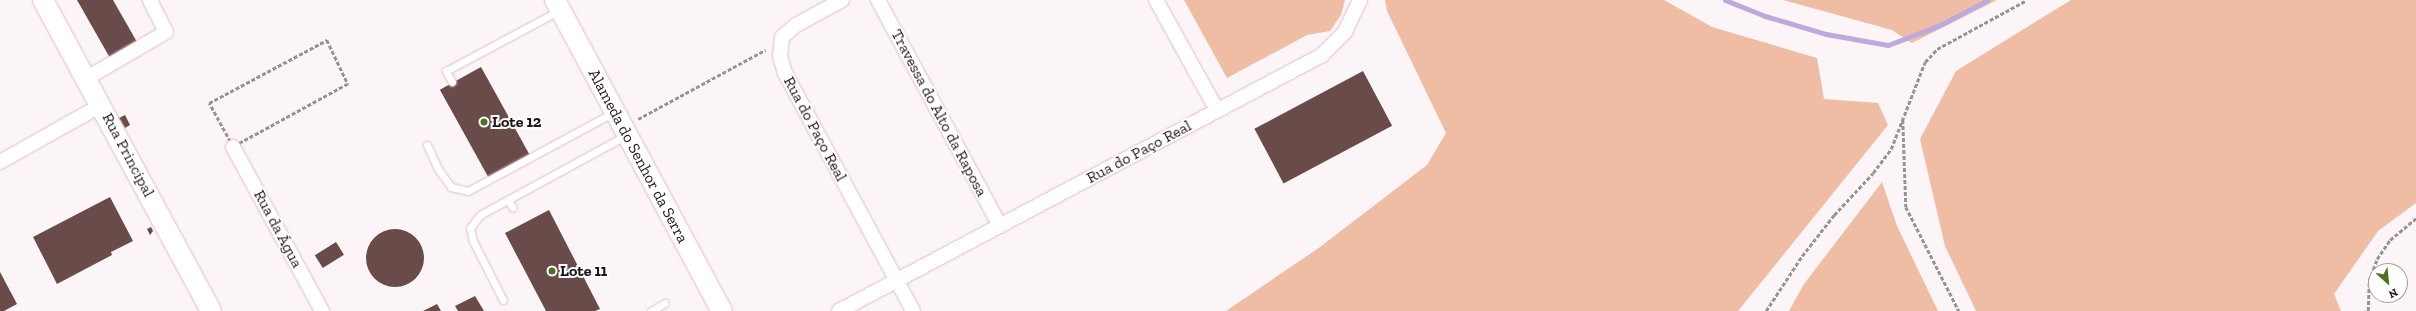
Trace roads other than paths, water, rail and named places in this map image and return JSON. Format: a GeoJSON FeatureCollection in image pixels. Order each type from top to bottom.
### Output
{"type":"FeatureCollection","features":[{"type":"Feature","properties":{"kind":"street","name":"Rua Principal"},"geometry":{"type":"LineString","coordinates":[[43,0],[87,78],[211,311]]}},
{"type":"Feature","properties":{"kind":"street"},"geometry":{"type":"LineString","coordinates":[[87,78],[166,32],[150,0]]}},
{"type":"Feature","properties":{"kind":"street","name":"Rua do Paço Real"},"geometry":{"type":"LineString","coordinates":[[842,0],[796,25],[782,37],[780,56],[785,73],[913,311]]}},
{"type":"Feature","properties":{"kind":"street","name":"Travessa do Alto da Raposa"},"geometry":{"type":"LineString","coordinates":[[878,0],[1000,226]]}},
{"type":"Feature","properties":{"kind":"street"},"geometry":{"type":"LineString","coordinates":[[1156,0],[1217,110]]}},
{"type":"Feature","properties":{"kind":"street","name":"Rua do Paço Real"},"geometry":{"type":"LineString","coordinates":[[839,311],[1322,55],[1345,32],[1360,0]]}},
{"type":"Feature","properties":{"kind":"street","name":"Alameda do Senhor da Serra"},"geometry":{"type":"LineString","coordinates":[[557,5],[722,311]]}},
{"type":"Feature","properties":{"kind":"street"},"geometry":{"type":"LineString","coordinates":[[0,162],[101,105]]}},
{"type":"Feature","properties":{"kind":"street","name":"Rua da Água"},"geometry":{"type":"LineString","coordinates":[[233,147],[322,311]]}},
{"type":"Feature","properties":{"kind":"lane"},"geometry":{"type":"LineString","coordinates":[[452,82],[446,71],[557,5]]}},
{"type":"Feature","properties":{"kind":"lane"},"geometry":{"type":"LineString","coordinates":[[427,145],[438,169],[451,187],[468,191],[622,125]]}},
{"type":"Feature","properties":{"kind":"lane"},"geometry":{"type":"LineString","coordinates":[[503,300],[473,241],[470,228],[480,215],[508,200],[622,125]]}},
{"type":"Feature","properties":{"kind":"lane"},"geometry":{"type":"LineString","coordinates":[[508,200],[513,208]]}},
{"type":"Feature","properties":{"kind":"lane"},"geometry":{"type":"LineString","coordinates":[[651,311],[665,304]]}},
{"type":"Feature","properties":{"kind":"waterway"},"geometry":{"type":"LineString","coordinates":[[1725,0],[1765,16],[1826,34],[1888,45],[1938,26],[1988,0]]}},
{"type":"Feature","properties":{"kind":"place","name":"Lote 12"},"geometry":{"type":"Point","coordinates":[484,122]}},
{"type":"Feature","properties":{"kind":"place","name":"Lote 11"},"geometry":{"type":"Point","coordinates":[552,271]}}]}
